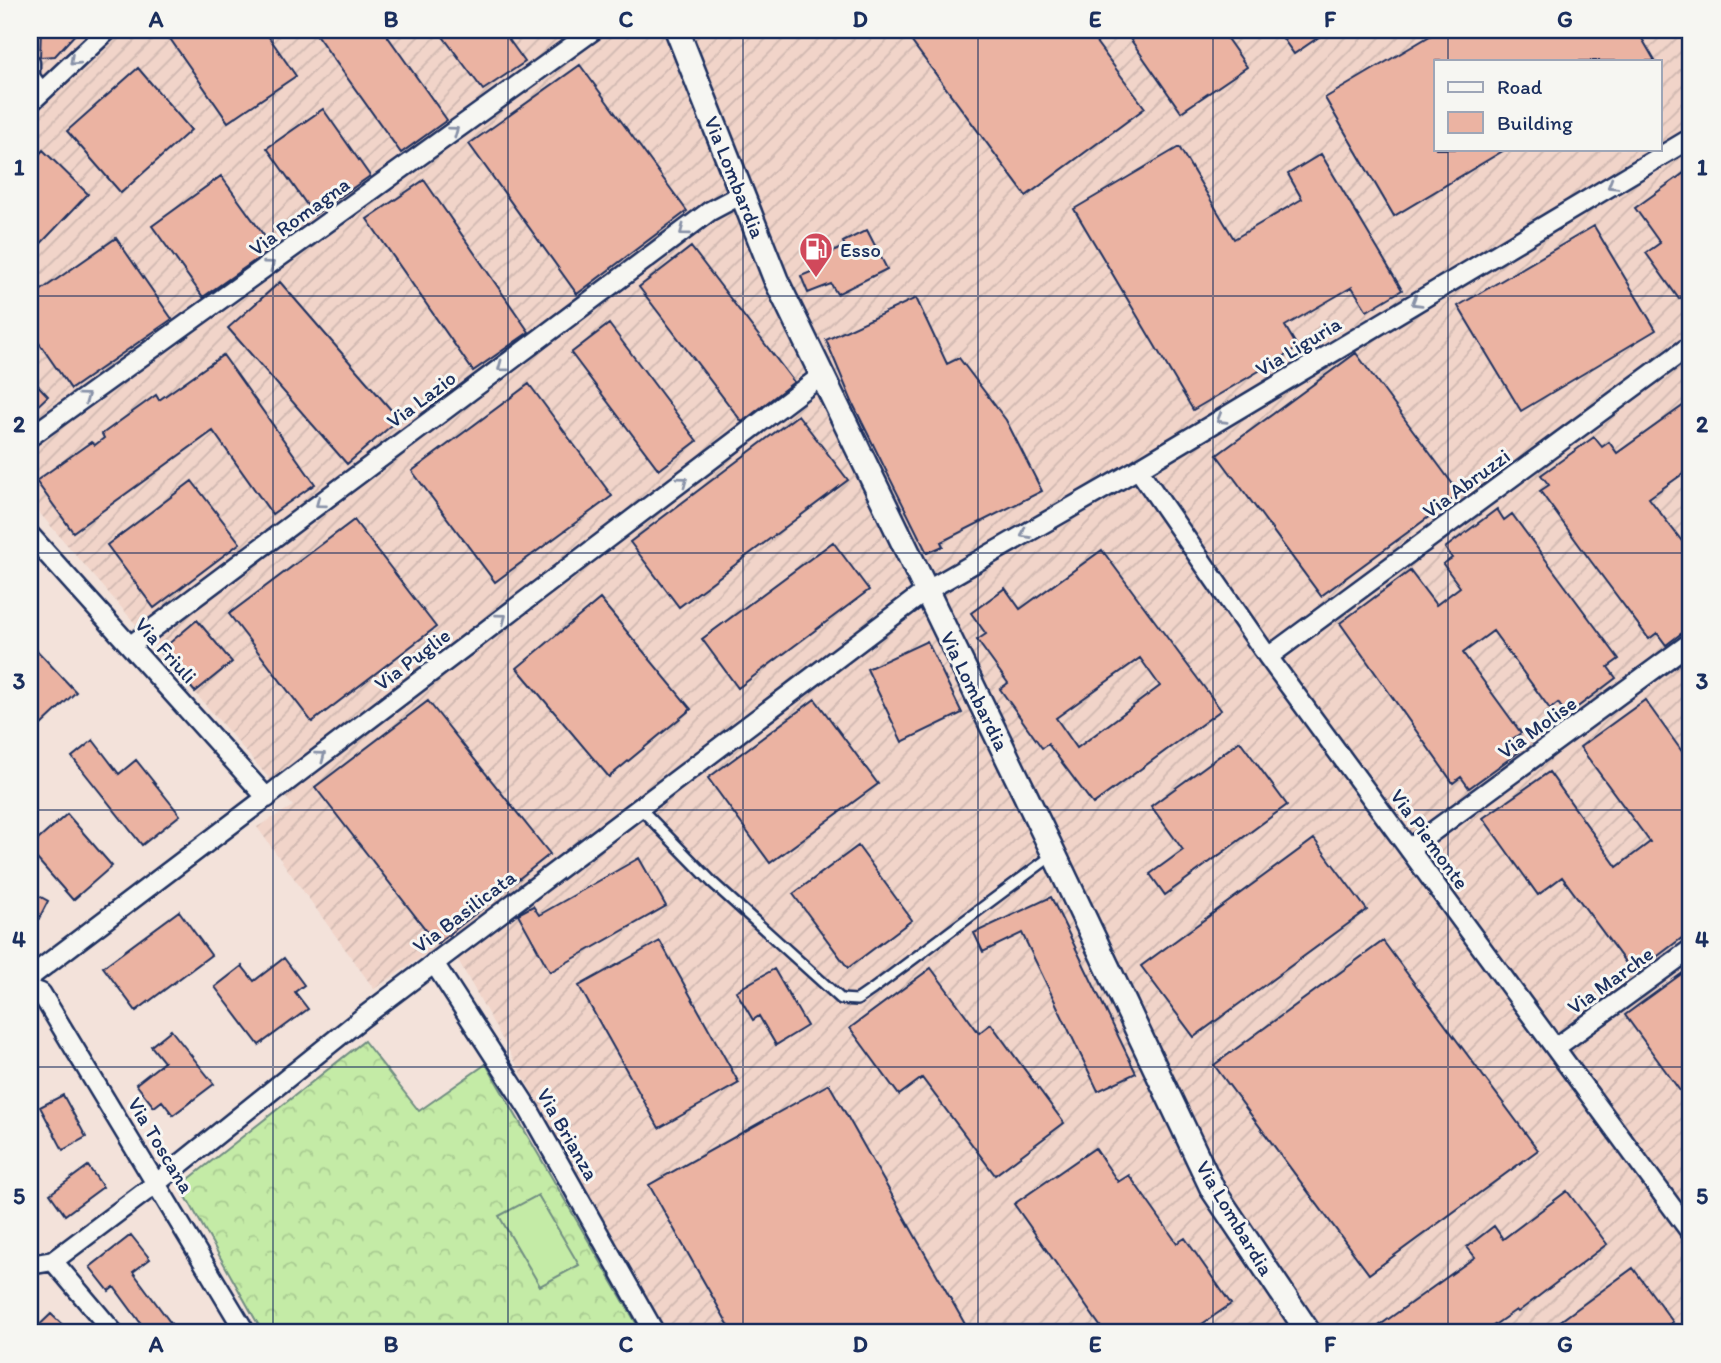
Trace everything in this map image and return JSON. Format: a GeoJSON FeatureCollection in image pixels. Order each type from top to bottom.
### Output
{"type":"FeatureCollection","features":[{"type":"Feature","properties":{"kind":"street"},"geometry":{"type":"LineString","coordinates":[[30,64],[35,97],[108,30]]}},
{"type":"Feature","properties":{"kind":"street","name":"Via Romagna"},"geometry":{"type":"LineString","coordinates":[[30,437],[594,30]]}},
{"type":"Feature","properties":{"kind":"street","name":"Via Lombardia"},"geometry":{"type":"LineString","coordinates":[[677,30],[776,280],[1054,854],[1213,1190],[1309,1333]]}},
{"type":"Feature","properties":{"kind":"street","name":"Via Liguria"},"geometry":{"type":"LineString","coordinates":[[926,591],[1138,468],[1691,138]]}},
{"type":"Feature","properties":{"kind":"street","name":"Via Lazio"},"geometry":{"type":"LineString","coordinates":[[131,645],[710,211],[742,194]]}},
{"type":"Feature","properties":{"kind":"street","name":"Via Abruzzi"},"geometry":{"type":"LineString","coordinates":[[1268,657],[1691,345]]}},
{"type":"Feature","properties":{"kind":"street","name":"Via Puglie"},"geometry":{"type":"LineString","coordinates":[[30,976],[821,376]]}},
{"type":"Feature","properties":{"kind":"street","name":"Via Piemonte"},"geometry":{"type":"LineString","coordinates":[[1138,468],[1268,657],[1691,1233]]}},
{"type":"Feature","properties":{"kind":"street","name":"Via Friuli"},"geometry":{"type":"LineString","coordinates":[[30,534],[267,798]]}},
{"type":"Feature","properties":{"kind":"street","name":"Via Basilicata"},"geometry":{"type":"LineString","coordinates":[[30,1265],[53,1261],[158,1182],[434,963],[926,591]]}},
{"type":"Feature","properties":{"kind":"street","name":"Via Molise"},"geometry":{"type":"LineString","coordinates":[[1409,849],[1691,642]]}},
{"type":"Feature","properties":{"kind":"street","name":"Via Marche"},"geometry":{"type":"LineString","coordinates":[[1555,1048],[1691,949]]}},
{"type":"Feature","properties":{"kind":"street","name":"Via Brianza"},"geometry":{"type":"LineString","coordinates":[[434,963],[529,1110],[655,1333]]}},
{"type":"Feature","properties":{"kind":"street","name":"Via Toscana"},"geometry":{"type":"LineString","coordinates":[[30,989],[41,993],[158,1182],[246,1333]]}},
{"type":"Feature","properties":{"kind":"street"},"geometry":{"type":"LineString","coordinates":[[53,1261],[114,1333]]}},
{"type":"Feature","properties":{"kind":"lane"},"geometry":{"type":"LineString","coordinates":[[639,806],[713,883],[841,999],[857,1000],[865,995],[1054,854]]}},
{"type":"Feature","properties":{"kind":"shaded area"},"geometry":{"type":"Polygon","coordinates":[[[30,30],[1691,30],[1691,1333],[666,1333],[447,940],[374,989],[257,827],[293,806],[30,502],[30,30]]]}},
{"type":"Feature","properties":{"kind":"green space"},"geometry":{"type":"Polygon","coordinates":[[[364,1041],[419,1111],[486,1064],[642,1333],[263,1333],[180,1186],[364,1041]]]}},
{"type":"Feature","properties":{"kind":"green space"},"geometry":{"type":"Polygon","coordinates":[[[538,1195],[579,1265],[540,1286],[499,1216],[538,1195]]]}},
{"type":"Feature","properties":{"kind":"building"},"geometry":{"type":"Polygon","coordinates":[[[41,30],[79,30],[55,56],[40,57],[41,30]]]}},
{"type":"Feature","properties":{"kind":"building"},"geometry":{"type":"Polygon","coordinates":[[[164,30],[264,30],[296,76],[228,122],[164,30]]]}},
{"type":"Feature","properties":{"kind":"building"},"geometry":{"type":"Polygon","coordinates":[[[313,30],[383,30],[447,120],[401,153],[313,30]]]}},
{"type":"Feature","properties":{"kind":"building"},"geometry":{"type":"Polygon","coordinates":[[[438,30],[502,30],[525,62],[483,90],[438,30]]]}},
{"type":"Feature","properties":{"kind":"building"},"geometry":{"type":"Polygon","coordinates":[[[903,30],[1087,30],[1145,108],[1026,196],[903,30]]]}},
{"type":"Feature","properties":{"kind":"building"},"geometry":{"type":"Polygon","coordinates":[[[1124,30],[1221,30],[1247,67],[1181,112],[1124,30]]]}},
{"type":"Feature","properties":{"kind":"building"},"geometry":{"type":"Polygon","coordinates":[[[1277,30],[1329,30],[1294,54],[1277,30]]]}},
{"type":"Feature","properties":{"kind":"building"},"geometry":{"type":"Polygon","coordinates":[[[1440,30],[1637,30],[1654,60],[1434,60],[1434,150],[1504,150],[1394,216],[1325,98],[1440,30]]]}},
{"type":"Feature","properties":{"kind":"building"},"geometry":{"type":"Polygon","coordinates":[[[580,65],[687,211],[577,294],[469,144],[580,65]]]}},
{"type":"Feature","properties":{"kind":"building"},"geometry":{"type":"Polygon","coordinates":[[[138,68],[191,130],[121,193],[67,131],[138,68]]]}},
{"type":"Feature","properties":{"kind":"building"},"geometry":{"type":"Polygon","coordinates":[[[323,109],[370,176],[314,215],[267,148],[323,109]]]}},
{"type":"Feature","properties":{"kind":"building"},"geometry":{"type":"Polygon","coordinates":[[[1179,147],[1234,239],[1302,199],[1288,174],[1321,154],[1402,290],[1367,311],[1352,287],[1285,326],[1298,348],[1193,410],[1074,209],[1179,147]]]}},
{"type":"Feature","properties":{"kind":"building"},"geometry":{"type":"Polygon","coordinates":[[[43,150],[88,194],[30,255],[30,165],[43,150]]]}},
{"type":"Feature","properties":{"kind":"building"},"geometry":{"type":"Polygon","coordinates":[[[1691,168],[1691,290],[1679,299],[1646,253],[1660,243],[1635,208],[1691,168]]]}},
{"type":"Feature","properties":{"kind":"building"},"geometry":{"type":"Polygon","coordinates":[[[221,176],[273,248],[203,297],[152,226],[221,176]]]}},
{"type":"Feature","properties":{"kind":"building"},"geometry":{"type":"Polygon","coordinates":[[[424,180],[529,332],[473,371],[367,219],[424,180]]]}},
{"type":"Feature","properties":{"kind":"building"},"geometry":{"type":"Polygon","coordinates":[[[1594,226],[1656,330],[1521,411],[1458,306],[1594,226]]]}},
{"type":"Feature","properties":{"kind":"building"},"geometry":{"type":"Polygon","coordinates":[[[867,230],[887,269],[837,294],[831,284],[808,293],[801,276],[823,267],[819,259],[845,246],[843,242],[867,230]]]}},
{"type":"Feature","properties":{"kind":"building"},"geometry":{"type":"Polygon","coordinates":[[[116,238],[172,319],[71,389],[30,330],[30,298],[116,238]]]}},
{"type":"Feature","properties":{"kind":"building"},"geometry":{"type":"Polygon","coordinates":[[[691,247],[794,382],[742,422],[639,287],[691,247]]]}},
{"type":"Feature","properties":{"kind":"building"},"geometry":{"type":"Polygon","coordinates":[[[280,282],[399,419],[347,464],[228,328],[280,282]]]}},
{"type":"Feature","properties":{"kind":"building"},"geometry":{"type":"Polygon","coordinates":[[[916,298],[947,364],[959,358],[1006,420],[1042,491],[941,542],[943,546],[927,553],[853,404],[826,340],[916,298]]]}},
{"type":"Feature","properties":{"kind":"building"},"geometry":{"type":"Polygon","coordinates":[[[609,324],[697,441],[659,470],[571,353],[609,324]]]}},
{"type":"Feature","properties":{"kind":"building"},"geometry":{"type":"Polygon","coordinates":[[[1356,353],[1460,494],[1321,596],[1217,455],[1356,353]]]}},
{"type":"Feature","properties":{"kind":"building"},"geometry":{"type":"Polygon","coordinates":[[[223,355],[315,484],[272,514],[213,431],[73,532],[36,481],[91,442],[95,445],[104,438],[102,434],[156,395],[159,400],[223,355]]]}},
{"type":"Feature","properties":{"kind":"building"},"geometry":{"type":"Polygon","coordinates":[[[30,377],[48,396],[30,413],[30,377]]]}},
{"type":"Feature","properties":{"kind":"building"},"geometry":{"type":"Polygon","coordinates":[[[529,384],[612,496],[495,582],[412,471],[529,384]]]}},
{"type":"Feature","properties":{"kind":"building"},"geometry":{"type":"Polygon","coordinates":[[[1691,400],[1691,468],[1649,498],[1691,553],[1691,626],[1666,645],[1657,633],[1649,639],[1590,560],[1540,491],[1549,485],[1541,475],[1594,437],[1602,447],[1609,442],[1617,453],[1691,400]]]}},
{"type":"Feature","properties":{"kind":"building"},"geometry":{"type":"Polygon","coordinates":[[[798,415],[848,480],[679,607],[630,542],[798,415]]]}},
{"type":"Feature","properties":{"kind":"building"},"geometry":{"type":"Polygon","coordinates":[[[192,481],[240,543],[154,608],[107,545],[192,481]]]}},
{"type":"Feature","properties":{"kind":"building"},"geometry":{"type":"Polygon","coordinates":[[[1497,509],[1504,520],[1512,514],[1619,659],[1608,667],[1616,678],[1567,715],[1558,703],[1550,709],[1493,631],[1463,653],[1521,733],[1511,740],[1519,752],[1469,788],[1461,777],[1453,783],[1340,623],[1410,571],[1436,605],[1460,587],[1443,564],[1452,558],[1445,548],[1497,509]]]}},
{"type":"Feature","properties":{"kind":"building"},"geometry":{"type":"Polygon","coordinates":[[[354,520],[436,627],[312,722],[229,614],[354,520]]]}},
{"type":"Feature","properties":{"kind":"building"},"geometry":{"type":"Polygon","coordinates":[[[833,542],[869,590],[738,688],[702,639],[833,542]]]}},
{"type":"Feature","properties":{"kind":"building"},"geometry":{"type":"Polygon","coordinates":[[[1102,550],[1221,710],[1093,804],[1048,744],[1042,748],[1000,689],[1008,683],[977,640],[986,634],[971,613],[1005,588],[1020,609],[1102,550]],[[1140,658],[1056,718],[1077,748],[1160,686],[1140,658]]]}},
{"type":"Feature","properties":{"kind":"building"},"geometry":{"type":"Polygon","coordinates":[[[600,599],[691,709],[609,777],[517,668],[600,599]]]}},
{"type":"Feature","properties":{"kind":"building"},"geometry":{"type":"Polygon","coordinates":[[[197,620],[232,662],[195,692],[160,651],[197,620]]]}},
{"type":"Feature","properties":{"kind":"building"},"geometry":{"type":"Polygon","coordinates":[[[927,641],[962,713],[902,742],[867,669],[927,641]]]}},
{"type":"Feature","properties":{"kind":"building"},"geometry":{"type":"Polygon","coordinates":[[[30,643],[76,692],[40,726],[30,715],[30,643]]]}},
{"type":"Feature","properties":{"kind":"building"},"geometry":{"type":"Polygon","coordinates":[[[815,699],[878,784],[770,863],[708,778],[815,699]]]}},
{"type":"Feature","properties":{"kind":"building"},"geometry":{"type":"Polygon","coordinates":[[[1645,700],[1691,764],[1691,931],[1634,974],[1562,877],[1538,895],[1483,818],[1549,772],[1617,867],[1650,842],[1580,747],[1645,700]]]}},
{"type":"Feature","properties":{"kind":"building"},"geometry":{"type":"Polygon","coordinates":[[[428,701],[550,854],[437,944],[315,787],[428,701]]]}},
{"type":"Feature","properties":{"kind":"building"},"geometry":{"type":"Polygon","coordinates":[[[93,740],[119,774],[136,760],[180,815],[142,845],[72,757],[93,740]]]}},
{"type":"Feature","properties":{"kind":"building"},"geometry":{"type":"Polygon","coordinates":[[[1240,741],[1287,805],[1165,895],[1150,874],[1183,850],[1151,806],[1240,741]]]}},
{"type":"Feature","properties":{"kind":"building"},"geometry":{"type":"Polygon","coordinates":[[[67,814],[112,866],[73,900],[30,851],[30,847],[67,814]]]}},
{"type":"Feature","properties":{"kind":"building"},"geometry":{"type":"Polygon","coordinates":[[[1314,839],[1367,910],[1194,1037],[1141,966],[1314,839]]]}},
{"type":"Feature","properties":{"kind":"building"},"geometry":{"type":"Polygon","coordinates":[[[858,846],[912,920],[848,968],[793,894],[858,846]]]}},
{"type":"Feature","properties":{"kind":"building"},"geometry":{"type":"Polygon","coordinates":[[[639,858],[666,906],[550,972],[518,914],[533,906],[539,915],[639,858]]]}},
{"type":"Feature","properties":{"kind":"building"},"geometry":{"type":"Polygon","coordinates":[[[30,891],[48,901],[30,936],[30,891]]]}},
{"type":"Feature","properties":{"kind":"building"},"geometry":{"type":"Polygon","coordinates":[[[1051,897],[1136,1073],[1098,1091],[1022,933],[983,952],[974,933],[1051,897]]]}},
{"type":"Feature","properties":{"kind":"building"},"geometry":{"type":"Polygon","coordinates":[[[179,911],[211,955],[136,1011],[103,967],[179,911]]]}},
{"type":"Feature","properties":{"kind":"building"},"geometry":{"type":"Polygon","coordinates":[[[660,941],[739,1083],[659,1128],[579,986],[660,941]]]}},
{"type":"Feature","properties":{"kind":"building"},"geometry":{"type":"Polygon","coordinates":[[[1383,941],[1538,1150],[1369,1274],[1214,1065],[1383,941]]]}},
{"type":"Feature","properties":{"kind":"building"},"geometry":{"type":"Polygon","coordinates":[[[284,958],[304,985],[295,992],[308,1009],[259,1045],[215,987],[242,966],[254,981],[284,958]]]}},
{"type":"Feature","properties":{"kind":"building"},"geometry":{"type":"Polygon","coordinates":[[[1691,967],[1691,1106],[1625,1015],[1691,967]]]}},
{"type":"Feature","properties":{"kind":"building"},"geometry":{"type":"Polygon","coordinates":[[[931,968],[979,1033],[991,1024],[1064,1123],[995,1175],[922,1078],[899,1095],[850,1028],[931,968]]]}},
{"type":"Feature","properties":{"kind":"building"},"geometry":{"type":"Polygon","coordinates":[[[774,969],[807,1026],[776,1045],[759,1016],[753,1020],[736,991],[774,969]]]}},
{"type":"Feature","properties":{"kind":"building"},"geometry":{"type":"Polygon","coordinates":[[[171,1030],[214,1084],[173,1115],[162,1101],[154,1107],[136,1084],[164,1062],[151,1046],[171,1030]]]}},
{"type":"Feature","properties":{"kind":"building"},"geometry":{"type":"Polygon","coordinates":[[[829,1084],[970,1333],[733,1333],[649,1185],[829,1084]]]}},
{"type":"Feature","properties":{"kind":"building"},"geometry":{"type":"Polygon","coordinates":[[[63,1095],[86,1137],[63,1150],[40,1107],[63,1095]]]}},
{"type":"Feature","properties":{"kind":"building"},"geometry":{"type":"Polygon","coordinates":[[[1095,1148],[1118,1182],[1129,1175],[1177,1243],[1185,1238],[1231,1304],[1189,1333],[1105,1333],[1014,1204],[1095,1148]]]}},
{"type":"Feature","properties":{"kind":"building"},"geometry":{"type":"Polygon","coordinates":[[[88,1166],[103,1187],[65,1215],[50,1194],[88,1166]]]}},
{"type":"Feature","properties":{"kind":"building"},"geometry":{"type":"Polygon","coordinates":[[[1567,1191],[1607,1244],[1518,1312],[1516,1310],[1483,1333],[1369,1333],[1475,1257],[1467,1247],[1494,1226],[1503,1239],[1567,1191]]]}},
{"type":"Feature","properties":{"kind":"building"},"geometry":{"type":"Polygon","coordinates":[[[131,1235],[150,1259],[133,1272],[178,1333],[148,1333],[114,1287],[109,1291],[90,1267],[131,1235]]]}},
{"type":"Feature","properties":{"kind":"building"},"geometry":{"type":"Polygon","coordinates":[[[1633,1268],[1673,1322],[1657,1333],[1544,1333],[1633,1268]]]}},
{"type":"Feature","properties":{"kind":"building"},"geometry":{"type":"Polygon","coordinates":[[[51,1314],[71,1333],[31,1333],[51,1314]]]}},
{"type":"Feature","properties":{"kind":"place","name":"Esso"},"geometry":{"type":"Point","coordinates":[816,279]}}]}
